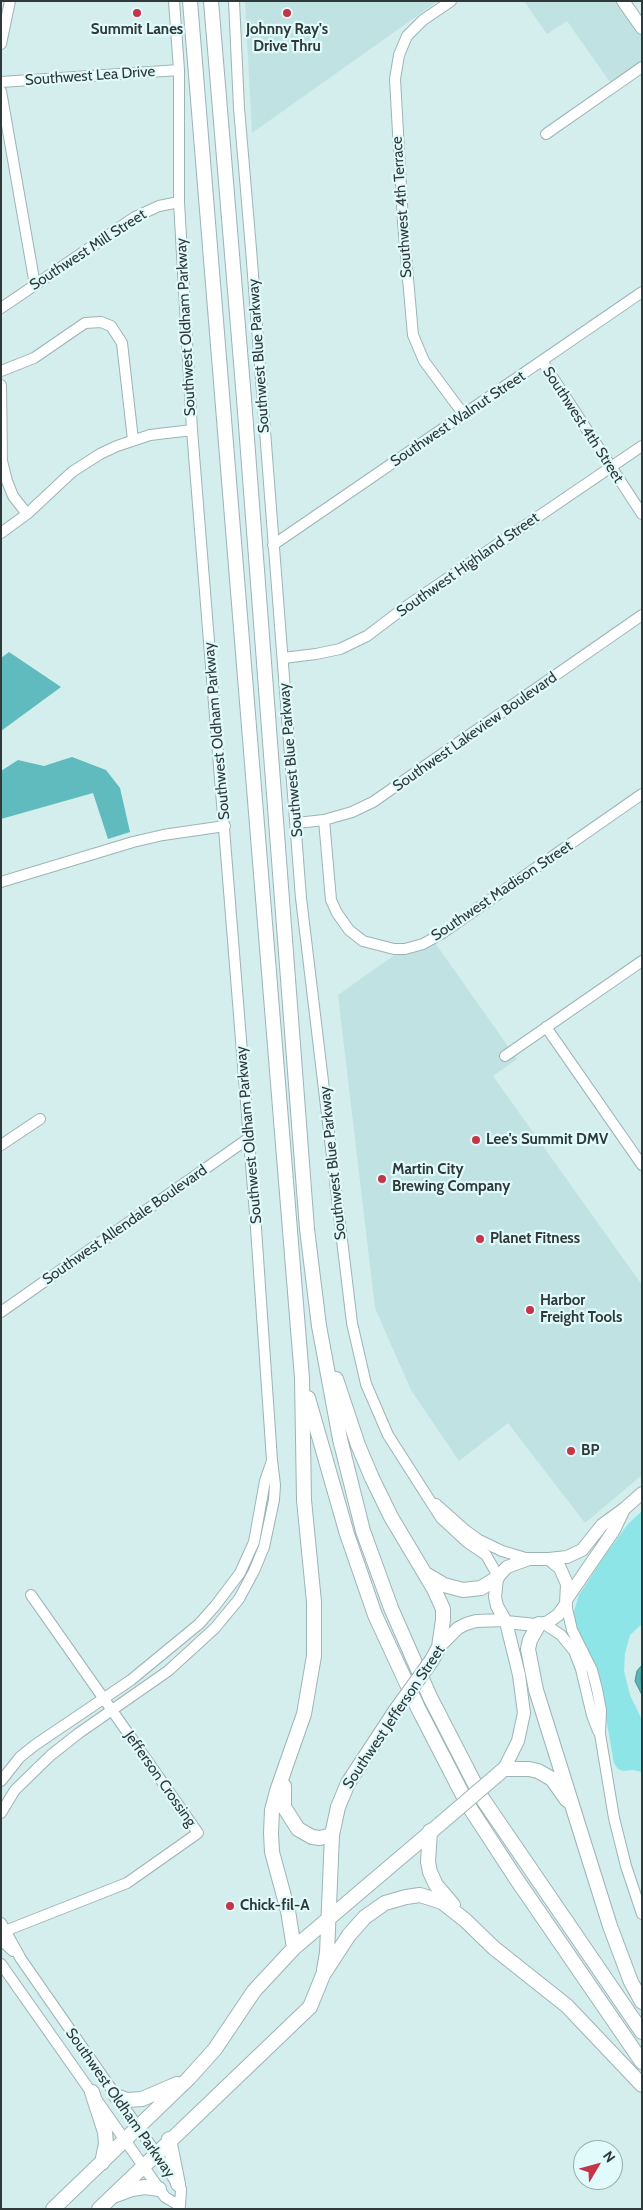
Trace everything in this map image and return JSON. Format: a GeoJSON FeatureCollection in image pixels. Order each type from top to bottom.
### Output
{"type":"FeatureCollection","features":[{"type":"Feature","properties":{"kind":"highway"},"geometry":{"type":"LineString","coordinates":[[190,1],[302,1378],[304,1500],[314,1602],[314,1656],[304,1714],[285,1765],[272,1810],[272,1852],[288,1911],[294,1948]]}},
{"type":"Feature","properties":{"kind":"highway"},"geometry":{"type":"LineString","coordinates":[[211,1],[243,389],[306,1229],[319,1326],[340,1439],[363,1531],[391,1608],[430,1697],[482,1798],[642,2032]]}},
{"type":"Feature","properties":{"kind":"highway"},"geometry":{"type":"LineString","coordinates":[[319,1326],[361,1453],[391,1517],[425,1574],[443,1609],[439,1647]]}},
{"type":"Feature","properties":{"kind":"highway"},"geometry":{"type":"LineString","coordinates":[[302,1378],[347,1534],[375,1615],[418,1708],[468,1806],[642,2062]]}},
{"type":"Feature","properties":{"kind":"highway"},"geometry":{"type":"LineString","coordinates":[[425,1574],[444,1585],[463,1590],[481,1588],[498,1577]]}},
{"type":"Feature","properties":{"kind":"highway"},"geometry":{"type":"LineString","coordinates":[[541,1624],[530,1640],[529,1660],[536,1690],[610,1926],[642,2002]]}},
{"type":"Feature","properties":{"kind":"highway","name":"Southwest Jefferson Street"},"geometry":{"type":"LineString","coordinates":[[324,1976],[327,1953],[332,1835],[338,1807],[348,1783],[439,1647]]}},
{"type":"Feature","properties":{"kind":"highway"},"geometry":{"type":"LineString","coordinates":[[285,1765],[283,1800],[293,1825],[303,1834],[312,1837],[320,1838],[332,1835]]}},
{"type":"Feature","properties":{"kind":"highway"},"geometry":{"type":"LineString","coordinates":[[53,2209],[189,2078],[215,2049],[254,1991],[294,1948],[500,1773],[530,1769],[552,1779],[574,1812]]}},
{"type":"Feature","properties":{"kind":"highway"},"geometry":{"type":"LineString","coordinates":[[435,1828],[428,1862],[430,1872],[436,1885],[465,1920]]}},
{"type":"Feature","properties":{"kind":"highway"},"geometry":{"type":"LineString","coordinates":[[99,2209],[156,2152],[310,2007],[324,1976],[349,1935],[365,1917],[385,1903],[406,1897],[420,1895],[442,1902],[465,1920],[494,1948],[566,2006],[642,2085]]}},
{"type":"Feature","properties":{"kind":"highway"},"geometry":{"type":"LineString","coordinates":[[116,2096],[127,2100],[142,2099],[189,2078]]}},
{"type":"Feature","properties":{"kind":"highway"},"geometry":{"type":"LineString","coordinates":[[92,2092],[105,2132],[106,2144],[102,2162]]}},
{"type":"Feature","properties":{"kind":"highway"},"geometry":{"type":"LineString","coordinates":[[170,2140],[178,2184]]}},
{"type":"Feature","properties":{"kind":"highway"},"geometry":{"type":"LineString","coordinates":[[111,2197],[132,2189],[145,2187],[159,2188]]}},
{"type":"Feature","properties":{"kind":"main road"},"geometry":{"type":"LineString","coordinates":[[623,1],[642,28]]}},
{"type":"Feature","properties":{"kind":"main road"},"geometry":{"type":"LineString","coordinates":[[500,1773],[518,1741],[524,1713],[520,1675],[505,1621],[495,1597],[498,1577],[514,1563],[528,1559],[548,1560],[567,1557],[582,1550],[602,1525],[642,1493]]}},
{"type":"Feature","properties":{"kind":"main road"},"geometry":{"type":"LineString","coordinates":[[505,1621],[541,1624],[553,1619],[614,1530],[624,1509]]}},
{"type":"Feature","properties":{"kind":"main road"},"geometry":{"type":"LineString","coordinates":[[548,1560],[560,1568],[564,1576],[567,1600]]}},
{"type":"Feature","properties":{"kind":"main road","name":"Southwest Jefferson Street"},"geometry":{"type":"LineString","coordinates":[[439,1647],[458,1628],[466,1624],[476,1621],[505,1621]]}},
{"type":"Feature","properties":{"kind":"street"},"geometry":{"type":"LineString","coordinates":[[1,44],[10,1]]}},
{"type":"Feature","properties":{"kind":"street","name":"Southwest Oldham Parkway"},"geometry":{"type":"LineString","coordinates":[[1,1813],[15,1790],[28,1775],[79,1732],[112,1711],[180,1661],[226,1615],[239,1599],[264,1547],[275,1493],[225,826],[192,430],[179,202],[179,70],[174,1]]}},
{"type":"Feature","properties":{"kind":"street","name":"Southwest Blue Parkway"},"geometry":{"type":"LineString","coordinates":[[234,1],[238,108],[252,249],[301,898],[352,1323],[366,1384],[381,1421],[393,1444],[441,1518],[467,1542],[486,1556],[498,1577]]}},
{"type":"Feature","properties":{"kind":"street","name":"Southwest 4th Terrace"},"geometry":{"type":"LineString","coordinates":[[448,3],[423,20],[407,36],[399,55],[395,79],[408,293],[414,335],[424,360],[464,415]]}},
{"type":"Feature","properties":{"kind":"street"},"geometry":{"type":"LineString","coordinates":[[546,134],[642,67]]}},
{"type":"Feature","properties":{"kind":"street","name":"Southwest Lea Drive"},"geometry":{"type":"LineString","coordinates":[[1,82],[179,70]]}},
{"type":"Feature","properties":{"kind":"street"},"geometry":{"type":"LineString","coordinates":[[1,91],[35,285]]}},
{"type":"Feature","properties":{"kind":"street","name":"Southwest Mill Street"},"geometry":{"type":"LineString","coordinates":[[1,308],[135,217],[159,206],[179,202]]}},
{"type":"Feature","properties":{"kind":"street","name":"Southwest Walnut Street"},"geometry":{"type":"LineString","coordinates":[[273,544],[642,292]]}},
{"type":"Feature","properties":{"kind":"street"},"geometry":{"type":"LineString","coordinates":[[1,371],[34,358],[85,323],[101,322],[111,326],[122,343],[133,440]]}},
{"type":"Feature","properties":{"kind":"street","name":"Southwest 4th Street"},"geometry":{"type":"LineString","coordinates":[[542,361],[610,468],[642,514]]}},
{"type":"Feature","properties":{"kind":"street"},"geometry":{"type":"LineString","coordinates":[[1,385],[2,461],[13,496],[27,514]]}},
{"type":"Feature","properties":{"kind":"street"},"geometry":{"type":"LineString","coordinates":[[1,533],[27,514],[72,472],[100,454],[150,435],[192,430]]}},
{"type":"Feature","properties":{"kind":"street","name":"Southwest Highland Street"},"geometry":{"type":"LineString","coordinates":[[283,658],[340,649],[367,636],[404,608],[642,446]]}},
{"type":"Feature","properties":{"kind":"street","name":"Southwest Lakeview Boulevard"},"geometry":{"type":"LineString","coordinates":[[296,823],[324,820],[352,812],[373,802],[642,616]]}},
{"type":"Feature","properties":{"kind":"street","name":"Southwest Madison Street"},"geometry":{"type":"LineString","coordinates":[[324,820],[331,900],[337,913],[348,930],[363,940],[394,949],[406,949],[423,944],[441,934],[642,794]]}},
{"type":"Feature","properties":{"kind":"street"},"geometry":{"type":"LineString","coordinates":[[1,882],[132,842],[163,835],[225,826]]}},
{"type":"Feature","properties":{"kind":"street"},"geometry":{"type":"LineString","coordinates":[[505,1056],[642,962]]}},
{"type":"Feature","properties":{"kind":"street"},"geometry":{"type":"LineString","coordinates":[[546,1027],[642,1165]]}},
{"type":"Feature","properties":{"kind":"street"},"geometry":{"type":"LineString","coordinates":[[1,1145],[40,1119]]}},
{"type":"Feature","properties":{"kind":"street","name":"Southwest Allendale Boulevard"},"geometry":{"type":"LineString","coordinates":[[1,1312],[249,1138]]}},
{"type":"Feature","properties":{"kind":"street","name":"Southwest Oldham Parkway"},"geometry":{"type":"LineString","coordinates":[[1,1781],[20,1758],[35,1744],[131,1680],[199,1624],[215,1606],[240,1573],[254,1542],[264,1481],[272,1460]]}},
{"type":"Feature","properties":{"kind":"street","name":"Southwest Blue Parkway"},"geometry":{"type":"LineString","coordinates":[[429,1499],[464,1530],[480,1540],[502,1551],[528,1559]]}},
{"type":"Feature","properties":{"kind":"street","name":"Jefferson Crossing"},"geometry":{"type":"LineString","coordinates":[[2,1931],[127,1883],[198,1833],[31,1595]]}},
{"type":"Feature","properties":{"kind":"street"},"geometry":{"type":"LineString","coordinates":[[567,1600],[572,1630],[592,1670],[601,1710],[600,1734],[614,1818],[626,1866],[642,1914]]}},
{"type":"Feature","properties":{"kind":"street"},"geometry":{"type":"LineString","coordinates":[[215,1606],[226,1615]]}},
{"type":"Feature","properties":{"kind":"street"},"geometry":{"type":"LineString","coordinates":[[541,1624],[561,1635],[574,1651],[581,1669],[592,1715],[600,1734]]}},
{"type":"Feature","properties":{"kind":"street","name":"Southwest Oldham Parkway"},"geometry":{"type":"LineString","coordinates":[[1,1964],[165,2197],[180,2206],[181,2189],[178,2184],[2,1931]]}},
{"type":"Feature","properties":{"kind":"shaded area"},"geometry":{"type":"Polygon","coordinates":[[[245,1],[438,1],[252,133],[245,1]]]}},
{"type":"Feature","properties":{"kind":"shaded area"},"geometry":{"type":"Polygon","coordinates":[[[524,1],[624,1],[642,27],[642,62],[610,82],[567,21],[547,34],[524,1]]]}},
{"type":"Feature","properties":{"kind":"shaded area"},"geometry":{"type":"Polygon","coordinates":[[[9,652],[61,687],[1,731],[1,658],[9,652]]]}},
{"type":"Feature","properties":{"kind":"shaded area"},"geometry":{"type":"Polygon","coordinates":[[[72,757],[106,770],[120,788],[130,832],[108,839],[93,793],[1,819],[1,771],[18,760],[44,766],[72,757]]]}},
{"type":"Feature","properties":{"kind":"shaded area"},"geometry":{"type":"Polygon","coordinates":[[[435,943],[517,1059],[493,1076],[642,1285],[642,1475],[585,1523],[508,1423],[459,1461],[411,1390],[375,1308],[338,995],[396,954],[435,943]]]}},
{"type":"Feature","properties":{"kind":"shaded area"},"geometry":{"type":"Polygon","coordinates":[[[642,1511],[642,1624],[630,1635],[625,1653],[624,1671],[630,1695],[642,1720],[642,1772],[633,1770],[623,1771],[618,1769],[614,1763],[597,1668],[574,1623],[574,1611],[579,1595],[606,1554],[628,1524],[642,1511]]]}},
{"type":"Feature","properties":{"kind":"shaded area"},"geometry":{"type":"Polygon","coordinates":[[[642,1665],[642,1695],[635,1681],[637,1671],[642,1665]]]}},
{"type":"Feature","properties":{"kind":"place","name":"Summit Lanes"},"geometry":{"type":"Point","coordinates":[137,13]}},
{"type":"Feature","properties":{"kind":"place","name":"Johnny Ray's Drive Thru"},"geometry":{"type":"Point","coordinates":[287,13]}},
{"type":"Feature","properties":{"kind":"place","name":"Lee's Summit DMV"},"geometry":{"type":"Point","coordinates":[476,1140]}},
{"type":"Feature","properties":{"kind":"place","name":"Martin City Brewing Company"},"geometry":{"type":"Point","coordinates":[382,1179]}},
{"type":"Feature","properties":{"kind":"place","name":"Planet Fitness"},"geometry":{"type":"Point","coordinates":[480,1239]}},
{"type":"Feature","properties":{"kind":"place","name":"Harbor Freight Tools"},"geometry":{"type":"Point","coordinates":[530,1310]}},
{"type":"Feature","properties":{"kind":"place","name":"BP"},"geometry":{"type":"Point","coordinates":[571,1451]}},
{"type":"Feature","properties":{"kind":"place","name":"Chick-fil-A"},"geometry":{"type":"Point","coordinates":[230,1906]}}]}
